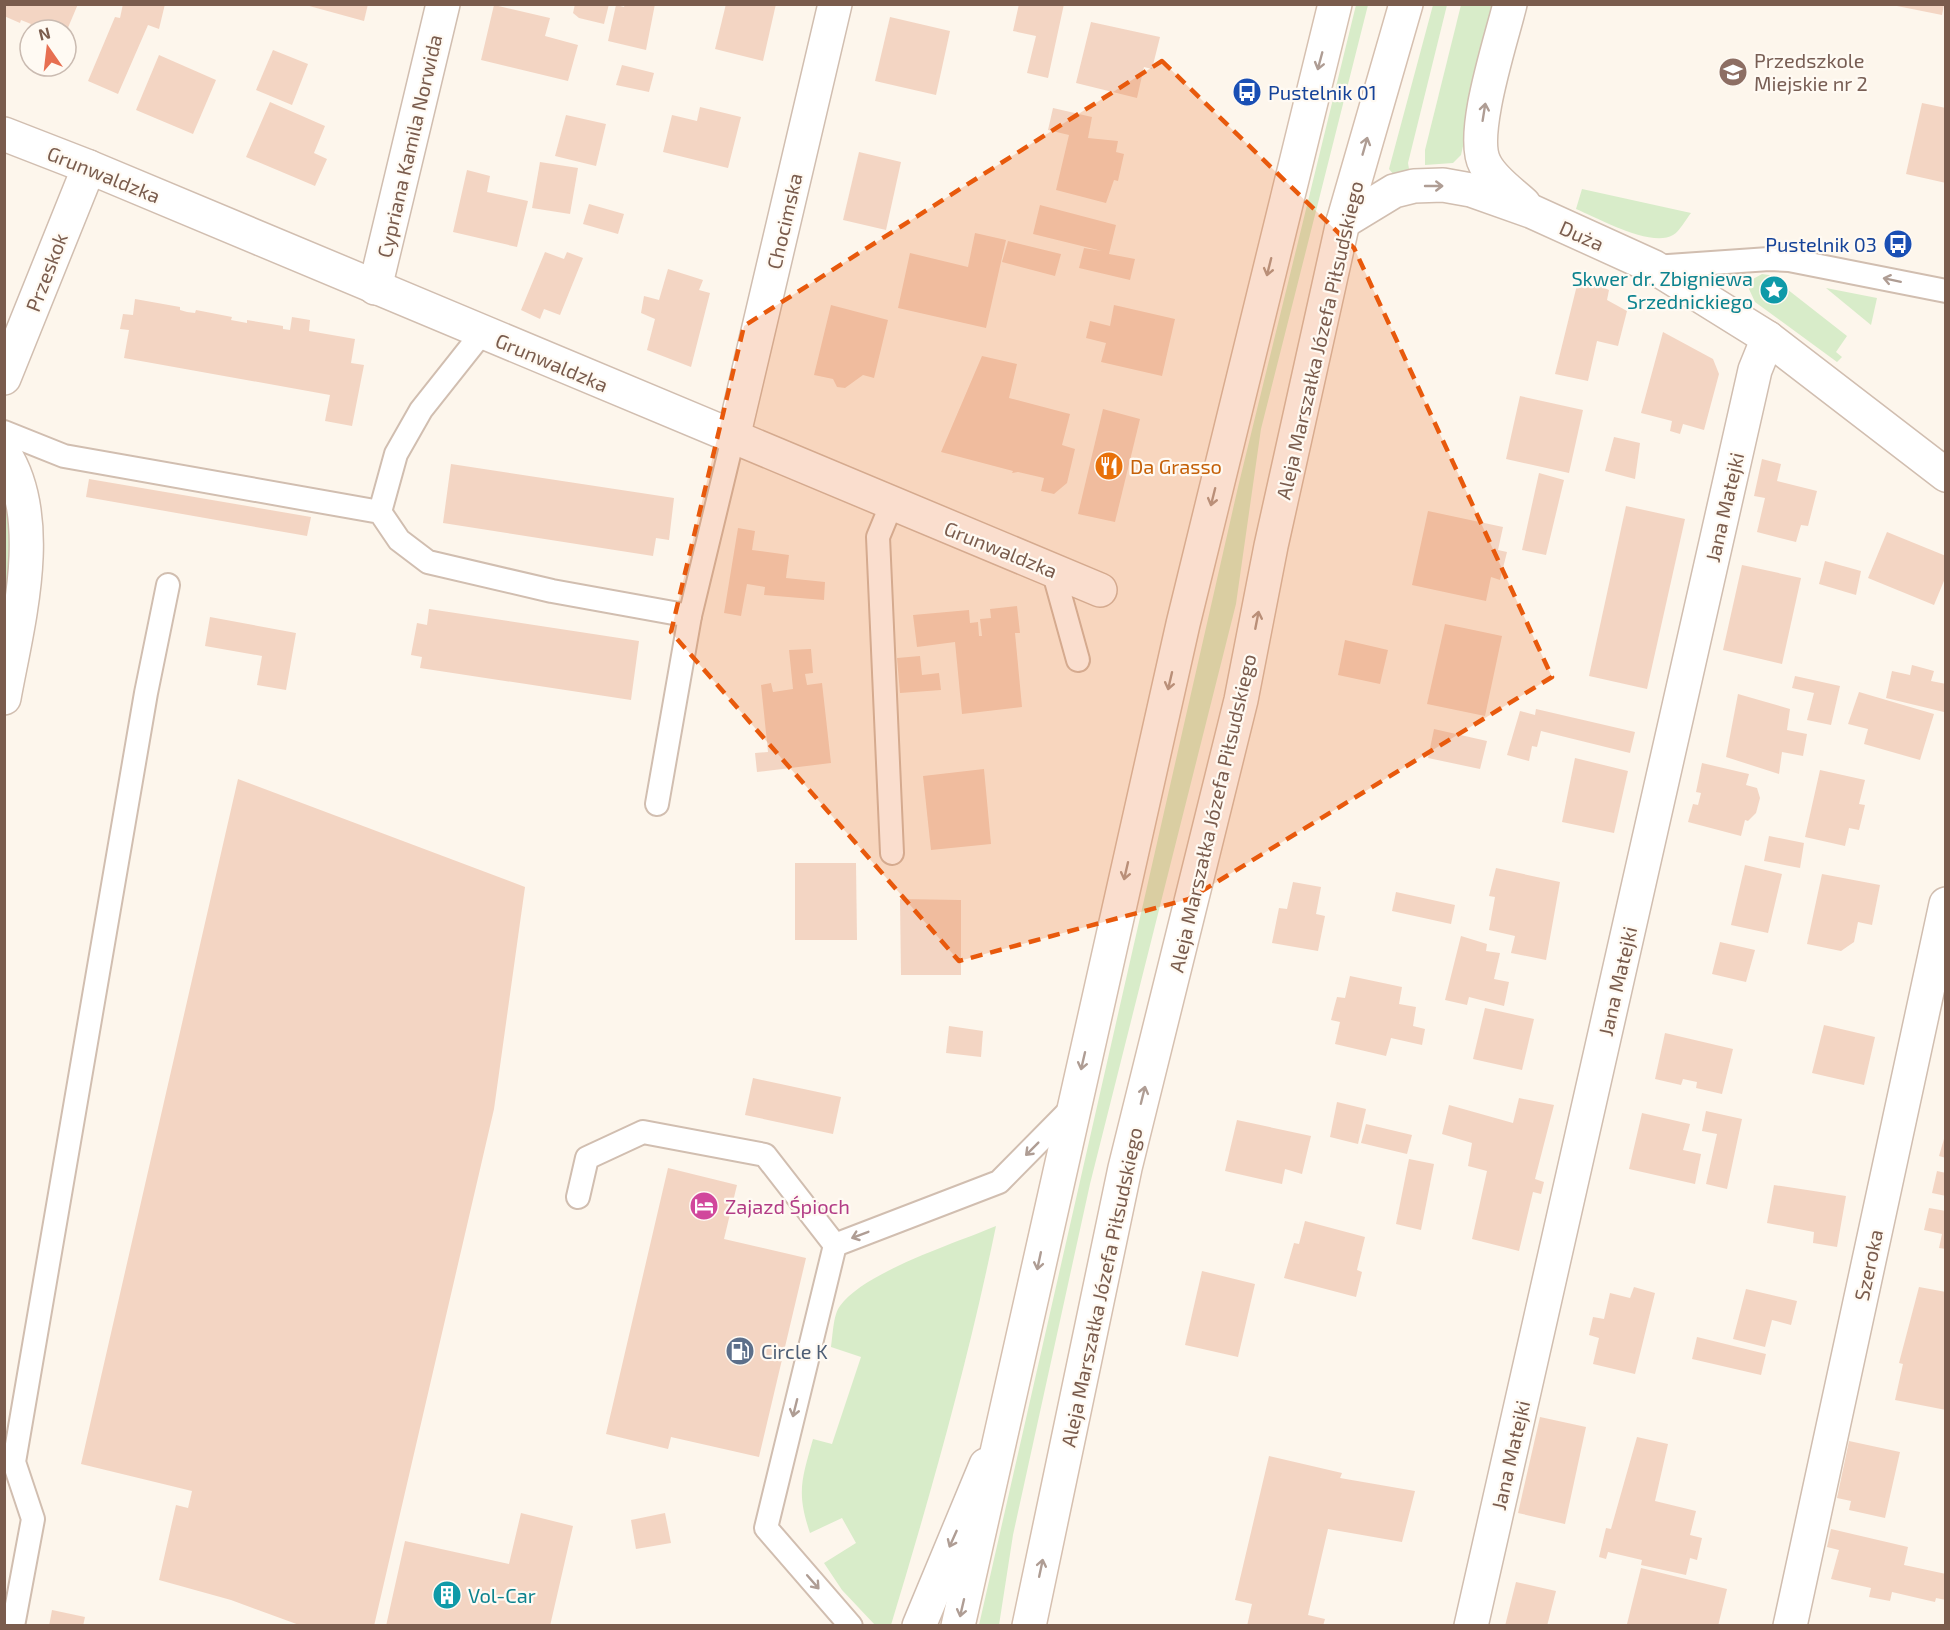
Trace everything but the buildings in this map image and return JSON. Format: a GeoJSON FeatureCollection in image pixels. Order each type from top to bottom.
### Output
{"type":"FeatureCollection","features":[{"type":"Feature","properties":{"kind":"street","name":"Cypriana Kamila Norwida"},"geometry":{"type":"LineString","coordinates":[[375,288],[443,4]]}},
{"type":"Feature","properties":{"kind":"street","name":"Chocimska"},"geometry":{"type":"LineString","coordinates":[[733,438],[835,4]]}},
{"type":"Feature","properties":{"kind":"street"},"geometry":{"type":"LineString","coordinates":[[958,1626],[1182,624],[1335,4]]}},
{"type":"Feature","properties":{"kind":"street","name":"Aleja Marszałka Józefa Piłsudskiego"},"geometry":{"type":"LineString","coordinates":[[1033,1622],[1125,1168],[1242,700],[1271,546],[1343,222],[1406,4]]}},
{"type":"Feature","properties":{"kind":"street"},"geometry":{"type":"LineString","coordinates":[[1510,4],[1484,110],[1480,150],[1484,164],[1493,175],[1533,212]]}},
{"type":"Feature","properties":{"kind":"street","name":"Grunwaldzka"},"geometry":{"type":"LineString","coordinates":[[4,134],[89,167],[1100,590]]}},
{"type":"Feature","properties":{"kind":"street","name":"Przeskok"},"geometry":{"type":"LineString","coordinates":[[4,378],[89,167]]}},
{"type":"Feature","properties":{"kind":"street","name":"Duża"},"geometry":{"type":"LineString","coordinates":[[1343,222],[1394,191],[1414,186],[1443,185],[1472,190],[1533,212],[1654,267],[1768,338],[1946,475]]}},
{"type":"Feature","properties":{"kind":"street","name":"Jana Matejki"},"geometry":{"type":"LineString","coordinates":[[1471,1626],[1753,382],[1768,338]]}},
{"type":"Feature","properties":{"kind":"street"},"geometry":{"type":"LineString","coordinates":[[4,453],[11,463],[19,490],[26,552],[23,595],[4,698]]}},
{"type":"Feature","properties":{"kind":"street","name":"Szeroka"},"geometry":{"type":"LineString","coordinates":[[1790,1626],[1946,904]]}},
{"type":"Feature","properties":{"kind":"street"},"geometry":{"type":"LineString","coordinates":[[919,1626],[950,1546],[1003,1428]]}},
{"type":"Feature","properties":{"kind":"lane"},"geometry":{"type":"LineString","coordinates":[[1654,267],[1769,259],[1789,260],[1946,291]]}},
{"type":"Feature","properties":{"kind":"lane"},"geometry":{"type":"LineString","coordinates":[[380,512],[396,454],[421,410],[482,333]]}},
{"type":"Feature","properties":{"kind":"lane"},"geometry":{"type":"LineString","coordinates":[[4,432],[64,456],[380,512],[399,540],[428,562],[552,591],[690,616]]}},
{"type":"Feature","properties":{"kind":"lane"},"geometry":{"type":"LineString","coordinates":[[657,804],[690,616],[733,438]]}},
{"type":"Feature","properties":{"kind":"lane"},"geometry":{"type":"LineString","coordinates":[[892,503],[878,537],[892,853]]}},
{"type":"Feature","properties":{"kind":"lane"},"geometry":{"type":"LineString","coordinates":[[1053,570],[1078,660]]}},
{"type":"Feature","properties":{"kind":"lane"},"geometry":{"type":"LineString","coordinates":[[13,1626],[33,1519],[14,1462],[144,704],[168,585]]}},
{"type":"Feature","properties":{"kind":"lane"},"geometry":{"type":"LineString","coordinates":[[835,1245],[999,1182],[1073,1107]]}},
{"type":"Feature","properties":{"kind":"lane"},"geometry":{"type":"LineString","coordinates":[[578,1197],[587,1158],[643,1132],[754,1152],[765,1155],[835,1245]]}},
{"type":"Feature","properties":{"kind":"lane"},"geometry":{"type":"LineString","coordinates":[[835,1245],[766,1528],[851,1626]]}},
{"type":"Feature","properties":{"kind":"highlighted area"},"geometry":{"type":"Polygon","coordinates":[[[1162,61],[1354,248],[1552,677],[1189,899],[959,961],[671,632],[744,326],[1162,61]]]}},
{"type":"Feature","properties":{"kind":"green space"},"geometry":{"type":"Polygon","coordinates":[[[1356,5],[1368,5],[1261,429],[1236,604],[1090,1184],[1013,1535],[999,1625],[979,1625],[1238,487],[1356,5]]]}},
{"type":"Feature","properties":{"kind":"green space"},"geometry":{"type":"Polygon","coordinates":[[[1433,5],[1447,5],[1408,163],[1409,169],[1394,175],[1389,169],[1433,5]]]}},
{"type":"Feature","properties":{"kind":"green space"},"geometry":{"type":"Polygon","coordinates":[[[1461,5],[1495,5],[1461,155],[1453,163],[1425,165],[1425,150],[1461,5]]]}},
{"type":"Feature","properties":{"kind":"green space"},"geometry":{"type":"Polygon","coordinates":[[[1582,189],[1691,213],[1673,235],[1652,238],[1638,235],[1576,209],[1582,189]]]}},
{"type":"Feature","properties":{"kind":"green space"},"geometry":{"type":"Polygon","coordinates":[[[1762,274],[1769,275],[1847,336],[1836,352],[1842,357],[1837,362],[1755,302],[1749,289],[1753,279],[1762,274]]]}},
{"type":"Feature","properties":{"kind":"green space"},"geometry":{"type":"Polygon","coordinates":[[[1826,288],[1877,298],[1871,325],[1826,288]]]}},
{"type":"Feature","properties":{"kind":"green space"},"geometry":{"type":"Polygon","coordinates":[[[5,495],[12,540],[5,616],[5,495]]]}},
{"type":"Feature","properties":{"kind":"green space"},"geometry":{"type":"Polygon","coordinates":[[[996,1226],[948,1427],[891,1625],[875,1625],[842,1590],[824,1563],[856,1543],[842,1518],[810,1533],[803,1507],[802,1486],[813,1439],[832,1444],[861,1357],[831,1347],[836,1315],[840,1306],[852,1293],[889,1270],[996,1226]]]}},
{"type":"Feature","properties":{"kind":"place","name":"Przedszkole Miejskie nr 2"},"geometry":{"type":"Point","coordinates":[1733,72]}},
{"type":"Feature","properties":{"kind":"place","name":"Pustelnik 01"},"geometry":{"type":"Point","coordinates":[1247,92]}},
{"type":"Feature","properties":{"kind":"place","name":"Pustelnik 03"},"geometry":{"type":"Point","coordinates":[1898,244]}},
{"type":"Feature","properties":{"kind":"place","name":"Skwer dr. Zbigniewa Srzednickiego"},"geometry":{"type":"Point","coordinates":[1774,290]}},
{"type":"Feature","properties":{"kind":"place","name":"Da Grasso"},"geometry":{"type":"Point","coordinates":[1109,466]}},
{"type":"Feature","properties":{"kind":"place","name":"Zajazd Śpioch"},"geometry":{"type":"Point","coordinates":[704,1206]}},
{"type":"Feature","properties":{"kind":"place","name":"Circle K"},"geometry":{"type":"Point","coordinates":[740,1351]}},
{"type":"Feature","properties":{"kind":"place","name":"Vol-Car"},"geometry":{"type":"Point","coordinates":[447,1595]}}]}
